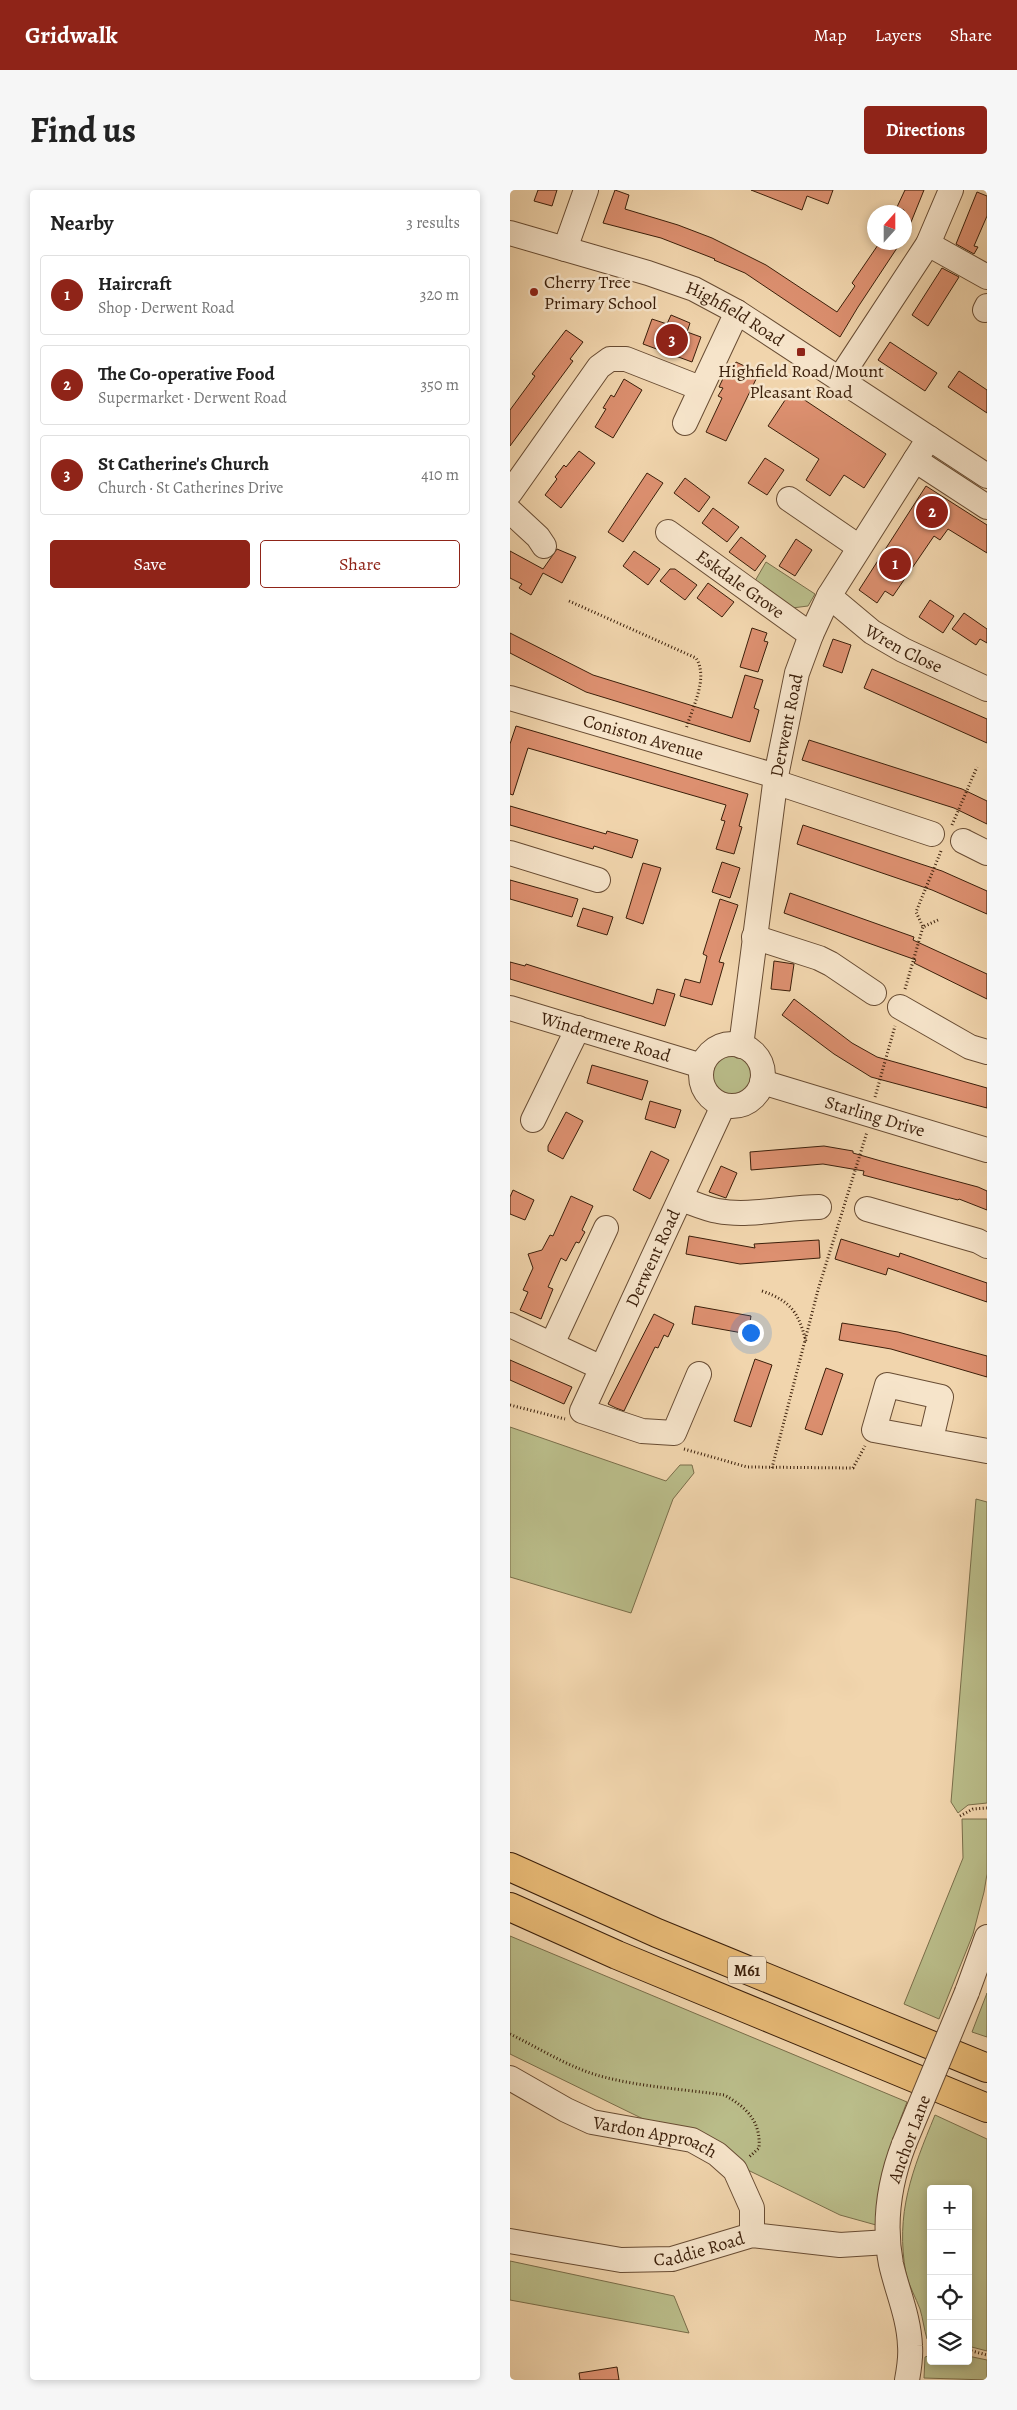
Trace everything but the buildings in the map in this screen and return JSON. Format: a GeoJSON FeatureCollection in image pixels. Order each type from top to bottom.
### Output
{"type":"FeatureCollection","features":[{"type":"Feature","properties":{"kind":"highway","name":"M61"},"geometry":{"type":"LineString","coordinates":[[510,1867],[657,1933],[987,2068]]}},
{"type":"Feature","properties":{"kind":"highway","name":"M61"},"geometry":{"type":"LineString","coordinates":[[510,1907],[617,1955],[987,2108]]}},
{"type":"Feature","properties":{"kind":"street"},"geometry":{"type":"LineString","coordinates":[[565,249],[586,190]]}},
{"type":"Feature","properties":{"kind":"street"},"geometry":{"type":"LineString","coordinates":[[840,378],[928,244],[951,190]]}},
{"type":"Feature","properties":{"kind":"street","name":"Highfield Road"},"geometry":{"type":"LineString","coordinates":[[510,233],[648,272],[685,286],[737,312],[987,476]]}},
{"type":"Feature","properties":{"kind":"street"},"geometry":{"type":"LineString","coordinates":[[928,244],[987,276]]}},
{"type":"Feature","properties":{"kind":"street"},"geometry":{"type":"LineString","coordinates":[[685,423],[737,312]]}},
{"type":"Feature","properties":{"kind":"street"},"geometry":{"type":"LineString","coordinates":[[510,493],[567,428],[600,367],[610,359],[626,359],[700,388]]}},
{"type":"Feature","properties":{"kind":"street","name":"Derwent Road"},"geometry":{"type":"LineString","coordinates":[[741,1046],[775,779],[797,674],[811,635],[829,596],[929,438]]}},
{"type":"Feature","properties":{"kind":"street"},"geometry":{"type":"LineString","coordinates":[[915,460],[987,507]]}},
{"type":"Feature","properties":{"kind":"street"},"geometry":{"type":"LineString","coordinates":[[789,499],[859,547]]}},
{"type":"Feature","properties":{"kind":"street"},"geometry":{"type":"LineString","coordinates":[[515,514],[522,524],[538,537],[544,546]]}},
{"type":"Feature","properties":{"kind":"street","name":"Eskdale Grove"},"geometry":{"type":"LineString","coordinates":[[668,532],[811,635]]}},
{"type":"Feature","properties":{"kind":"street","name":"Wren Close"},"geometry":{"type":"LineString","coordinates":[[829,596],[872,632],[903,650],[987,689]]}},
{"type":"Feature","properties":{"kind":"street","name":"Coniston Avenue"},"geometry":{"type":"LineString","coordinates":[[510,698],[680,748],[932,834]]}},
{"type":"Feature","properties":{"kind":"street"},"geometry":{"type":"LineString","coordinates":[[963,841],[987,853]]}},
{"type":"Feature","properties":{"kind":"street"},"geometry":{"type":"LineString","coordinates":[[510,853],[598,880]]}},
{"type":"Feature","properties":{"kind":"street"},"geometry":{"type":"LineString","coordinates":[[754,938],[819,958],[831,964],[874,994]]}},
{"type":"Feature","properties":{"kind":"street"},"geometry":{"type":"LineString","coordinates":[[900,1007],[970,1047],[987,1052]]}},
{"type":"Feature","properties":{"kind":"street","name":"Windermere Road"},"geometry":{"type":"LineString","coordinates":[[510,1008],[702,1066]]}},
{"type":"Feature","properties":{"kind":"street"},"geometry":{"type":"LineString","coordinates":[[533,1119],[578,1028]]}},
{"type":"Feature","properties":{"kind":"street"},"geometry":{"type":"LineString","coordinates":[[731,1044],[741,1046],[756,1056],[763,1073],[762,1082],[752,1099],[734,1106],[724,1106],[714,1101],[702,1086],[700,1076],[702,1066],[713,1050],[731,1044]]}},
{"type":"Feature","properties":{"kind":"street","name":"Starling Drive"},"geometry":{"type":"LineString","coordinates":[[762,1082],[987,1150]]}},
{"type":"Feature","properties":{"kind":"street","name":"Derwent Road"},"geometry":{"type":"LineString","coordinates":[[582,1411],[724,1106]]}},
{"type":"Feature","properties":{"kind":"street"},"geometry":{"type":"LineString","coordinates":[[681,1199],[717,1211],[738,1213],[794,1207],[819,1208]]}},
{"type":"Feature","properties":{"kind":"street"},"geometry":{"type":"LineString","coordinates":[[866,1209],[978,1241],[987,1246]]}},
{"type":"Feature","properties":{"kind":"street"},"geometry":{"type":"LineString","coordinates":[[552,1344],[582,1298],[606,1228]]}},
{"type":"Feature","properties":{"kind":"street"},"geometry":{"type":"LineString","coordinates":[[510,1325],[602,1368]]}},
{"type":"Feature","properties":{"kind":"street"},"geometry":{"type":"LineString","coordinates":[[582,1411],[642,1431],[674,1433],[699,1374]]}},
{"type":"Feature","properties":{"kind":"street"},"geometry":{"type":"LineString","coordinates":[[931,1439],[941,1397],[887,1384],[874,1430],[931,1439],[987,1451]]}},
{"type":"Feature","properties":{"kind":"street","name":"Anchor Lane"},"geometry":{"type":"LineString","coordinates":[[907,2380],[910,2345],[907,2321],[891,2264],[888,2242],[888,2201],[891,2182],[904,2144],[967,1992],[987,1937]]}},
{"type":"Feature","properties":{"kind":"street","name":"Vardon Approach"},"geometry":{"type":"LineString","coordinates":[[510,2078],[566,2110],[592,2122],[692,2140],[717,2154],[735,2170],[752,2208],[752,2234]]}},
{"type":"Feature","properties":{"kind":"street","name":"Caddie Road"},"geometry":{"type":"LineString","coordinates":[[510,2241],[621,2260],[672,2259],[752,2234],[840,2245],[888,2242]]}},
{"type":"Feature","properties":{"kind":"path"},"geometry":{"type":"LineString","coordinates":[[569,601],[696,658],[701,665],[702,676],[680,748]]}},
{"type":"Feature","properties":{"kind":"path"},"geometry":{"type":"LineString","coordinates":[[916,912],[923,928],[938,920]]}},
{"type":"Feature","properties":{"kind":"path"},"geometry":{"type":"LineString","coordinates":[[772,1468],[806,1343],[818,1290],[872,1116]]}},
{"type":"Feature","properties":{"kind":"path"},"geometry":{"type":"LineString","coordinates":[[762,1291],[778,1296],[788,1303],[802,1325],[806,1343]]}},
{"type":"Feature","properties":{"kind":"path"},"geometry":{"type":"LineString","coordinates":[[510,1405],[575,1422],[582,1411]]}},
{"type":"Feature","properties":{"kind":"path"},"geometry":{"type":"LineString","coordinates":[[678,1448],[747,1466],[772,1468],[852,1468],[874,1430]]}},
{"type":"Feature","properties":{"kind":"path"},"geometry":{"type":"LineString","coordinates":[[960,1816],[973,1809],[987,1808]]}},
{"type":"Feature","properties":{"kind":"path"},"geometry":{"type":"LineString","coordinates":[[510,2034],[567,2063],[599,2076],[724,2095],[736,2101],[748,2110],[760,2134],[759,2148],[735,2170]]}},
{"type":"Feature","properties":{"kind":"path"},"geometry":{"type":"LineString","coordinates":[[972,2351],[987,2355]]}},
{"type":"Feature","properties":{"kind":"green space"},"geometry":{"type":"Polygon","coordinates":[[[766,562],[815,594],[808,606],[792,608],[755,581],[766,562]]]}},
{"type":"Feature","properties":{"kind":"green space"},"geometry":{"type":"Polygon","coordinates":[[[727,1050],[737,1050],[749,1057],[756,1069],[756,1079],[749,1091],[737,1098],[727,1098],[719,1094],[712,1087],[708,1079],[708,1069],[712,1061],[719,1054],[727,1050]]]}},
{"type":"Feature","properties":{"kind":"green space"},"geometry":{"type":"Polygon","coordinates":[[[510,1427],[666,1481],[680,1465],[692,1465],[694,1473],[673,1499],[631,1613],[510,1577],[510,1427]]]}},
{"type":"Feature","properties":{"kind":"green space"},"geometry":{"type":"Polygon","coordinates":[[[976,1499],[987,1502],[987,1803],[968,1805],[958,1813],[951,1802],[976,1499]]]}},
{"type":"Feature","properties":{"kind":"green space"},"geometry":{"type":"Polygon","coordinates":[[[962,1819],[987,1819],[987,1874],[973,1934],[939,2019],[904,2004],[963,1858],[962,1819]]]}},
{"type":"Feature","properties":{"kind":"green space"},"geometry":{"type":"Polygon","coordinates":[[[510,1936],[907,2102],[895,2133],[887,2162],[876,2225],[840,2215],[510,2054],[510,1936]]]}},
{"type":"Feature","properties":{"kind":"green space"},"geometry":{"type":"Polygon","coordinates":[[[987,1993],[987,2037],[972,2032],[987,1993]]]}},
{"type":"Feature","properties":{"kind":"green space"},"geometry":{"type":"Polygon","coordinates":[[[935,2115],[987,2139],[987,2351],[972,2347],[972,2185],[927,2185],[927,2339],[920,2309],[906,2274],[903,2252],[904,2212],[919,2155],[935,2115]]]}},
{"type":"Feature","properties":{"kind":"green space"},"geometry":{"type":"Polygon","coordinates":[[[510,2261],[674,2296],[689,2333],[510,2300],[510,2261]]]}},
{"type":"Feature","properties":{"kind":"green space"},"geometry":{"type":"Polygon","coordinates":[[[927,2356],[927,2365],[972,2365],[972,2357],[987,2360],[987,2380],[924,2378],[925,2357],[927,2356]]]}},
{"type":"Feature","properties":{"kind":"place","name":"Cherry Tree Primary School"},"geometry":{"type":"Point","coordinates":[534,292]}},
{"type":"Feature","properties":{"kind":"place","name":"St Catherine's Church"},"geometry":{"type":"Point","coordinates":[672,340]}},
{"type":"Feature","properties":{"kind":"place","name":"Highfield Road/Mount Pleasant Road"},"geometry":{"type":"Point","coordinates":[801,352]}},
{"type":"Feature","properties":{"kind":"place","name":"The Co-operative Food"},"geometry":{"type":"Point","coordinates":[932,512]}},
{"type":"Feature","properties":{"kind":"place","name":"Haircraft"},"geometry":{"type":"Point","coordinates":[895,564]}}]}
